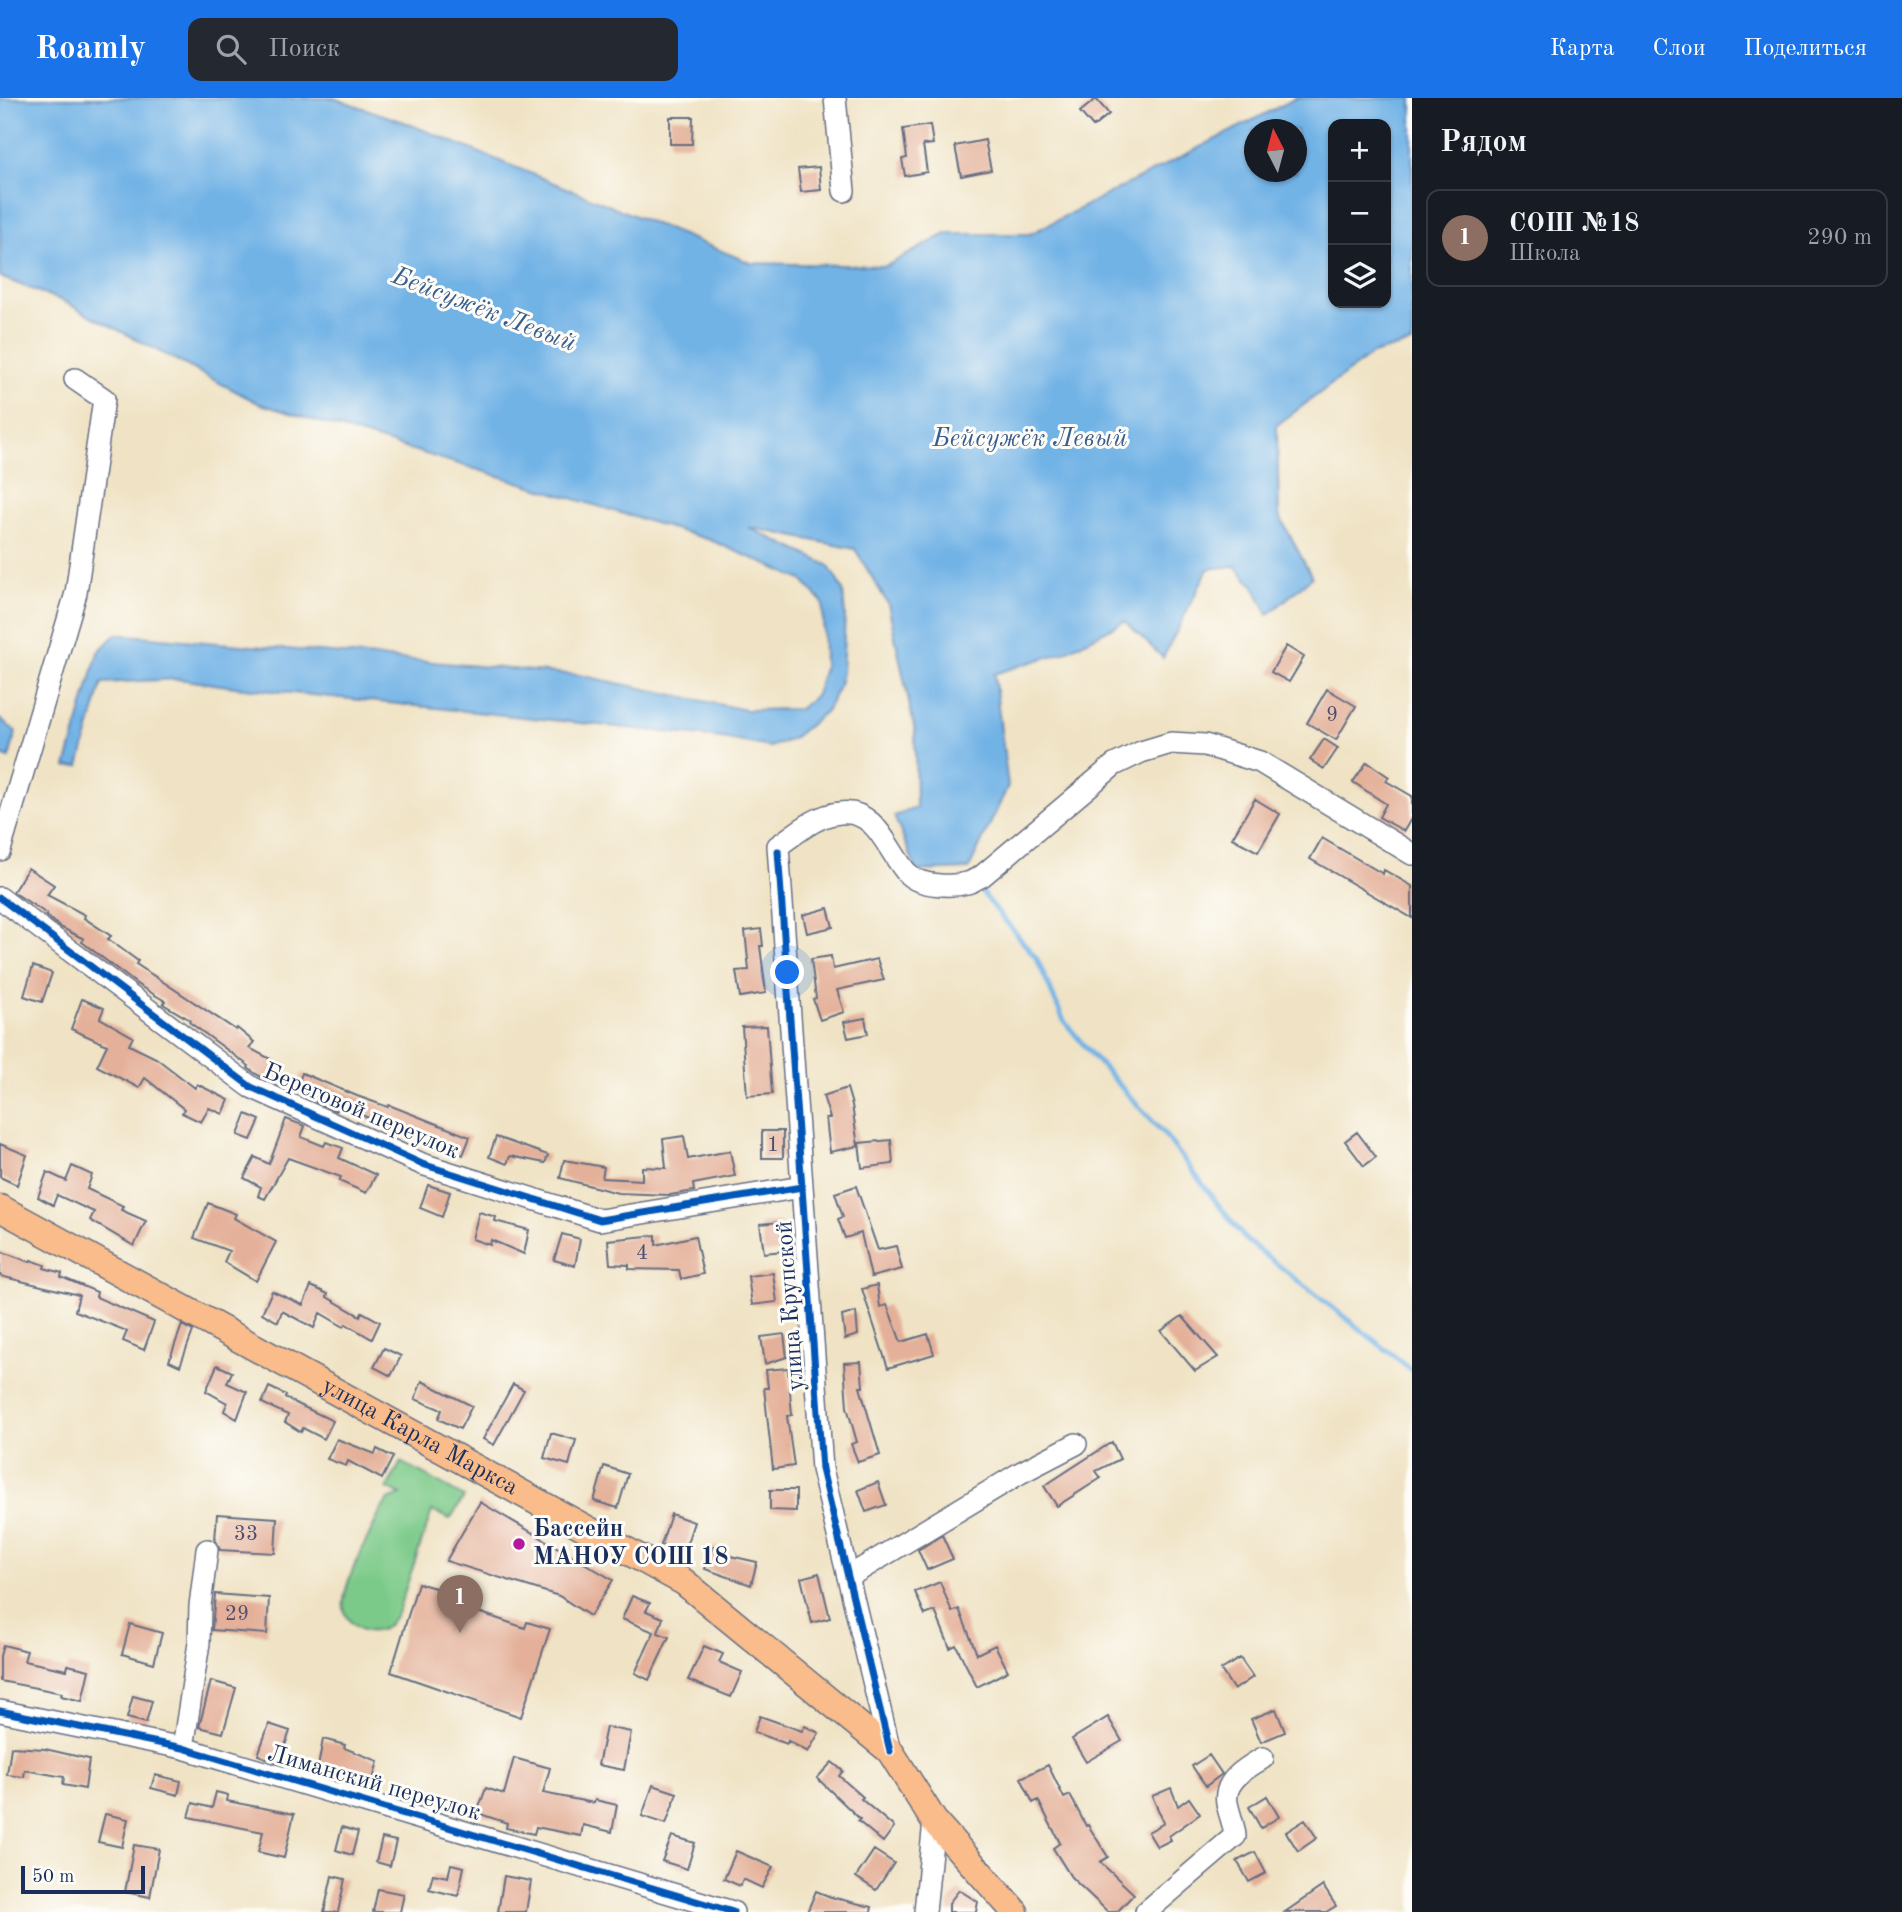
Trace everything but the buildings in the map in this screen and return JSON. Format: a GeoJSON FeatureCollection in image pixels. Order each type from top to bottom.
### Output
{"type":"FeatureCollection","features":[{"type":"Feature","properties":{"kind":"main road","name":"улица Карла Маркса"},"geometry":{"type":"LineString","coordinates":[[0,1208],[684,1582],[890,1751],[934,1821],[1015,1912]]}},
{"type":"Feature","properties":{"kind":"street"},"geometry":{"type":"LineString","coordinates":[[835,98],[844,191]]}},
{"type":"Feature","properties":{"kind":"street"},"geometry":{"type":"LineString","coordinates":[[0,850],[76,593],[104,399],[75,379]]}},
{"type":"Feature","properties":{"kind":"street","name":"улица Крупской"},"geometry":{"type":"LineString","coordinates":[[890,1751],[822,1469],[778,846],[817,819],[842,812],[864,817],[887,840],[910,876],[927,883],[967,883],[982,876],[1114,765],[1141,752],[1171,743],[1205,744],[1260,762],[1412,854]]}},
{"type":"Feature","properties":{"kind":"street","name":"Береговой переулок"},"geometry":{"type":"LineString","coordinates":[[0,898],[251,1087],[422,1164],[600,1220],[802,1187]]}},
{"type":"Feature","properties":{"kind":"street"},"geometry":{"type":"LineString","coordinates":[[848,1577],[1020,1473],[1076,1444]]}},
{"type":"Feature","properties":{"kind":"street"},"geometry":{"type":"LineString","coordinates":[[183,1748],[199,1643],[200,1606],[207,1550]]}},
{"type":"Feature","properties":{"kind":"street","name":"Лиманский переулок"},"geometry":{"type":"LineString","coordinates":[[0,1711],[183,1748],[721,1910]]}},
{"type":"Feature","properties":{"kind":"street"},"geometry":{"type":"LineString","coordinates":[[1146,1912],[1235,1836],[1226,1801],[1229,1784],[1263,1758]]}},
{"type":"Feature","properties":{"kind":"street"},"geometry":{"type":"LineString","coordinates":[[925,1912],[934,1821]]}},
{"type":"Feature","properties":{"kind":"green space"},"geometry":{"type":"Polygon","coordinates":[[[401,1462],[464,1497],[450,1519],[432,1511],[398,1611],[385,1627],[365,1631],[353,1624],[346,1614],[346,1590],[381,1510],[388,1500],[401,1495],[387,1488],[401,1462]]]}},
{"type":"Feature","properties":{"kind":"water","name":"Бейсужёк Левый"},"geometry":{"type":"Polygon","coordinates":[[[0,98],[334,98],[404,122],[751,263],[886,266],[946,234],[1030,234],[1244,125],[1244,182],[1307,182],[1307,119],[1255,119],[1296,98],[1412,98],[1412,343],[1372,354],[1277,425],[1279,515],[1312,577],[1268,615],[1254,586],[1235,566],[1208,569],[1163,658],[1125,621],[1064,652],[994,674],[1008,786],[969,869],[917,871],[894,816],[916,808],[915,731],[888,604],[855,549],[748,527],[828,565],[843,590],[845,616],[842,672],[838,689],[826,711],[792,739],[770,747],[722,738],[178,679],[102,683],[79,766],[66,767],[98,652],[116,634],[579,675],[746,710],[799,709],[816,695],[824,668],[823,603],[802,580],[710,540],[260,404],[63,301],[0,277],[0,98]]]}},
{"type":"Feature","properties":{"kind":"water"},"geometry":{"type":"Polygon","coordinates":[[[0,719],[16,732],[9,758],[0,754],[0,719]]]}},
{"type":"Feature","properties":{"kind":"waterway"},"geometry":{"type":"LineString","coordinates":[[979,889],[1037,959],[1064,1021],[1164,1134],[1245,1239],[1412,1370]]}},
{"type":"Feature","properties":{"kind":"cycle path"},"geometry":{"type":"LineString","coordinates":[[778,851],[822,1469],[890,1751]]}},
{"type":"Feature","properties":{"kind":"cycle path"},"geometry":{"type":"LineString","coordinates":[[0,898],[251,1087],[422,1164],[600,1220],[802,1187]]}},
{"type":"Feature","properties":{"kind":"cycle path"},"geometry":{"type":"LineString","coordinates":[[0,1711],[183,1748],[733,1912]]}},
{"type":"Feature","properties":{"kind":"place","name":"Бассейн МАНОУ СОШ 18"},"geometry":{"type":"Point","coordinates":[519,1544]}},
{"type":"Feature","properties":{"kind":"place","name":"СОШ №18"},"geometry":{"type":"Point","coordinates":[460,1633]}}]}
